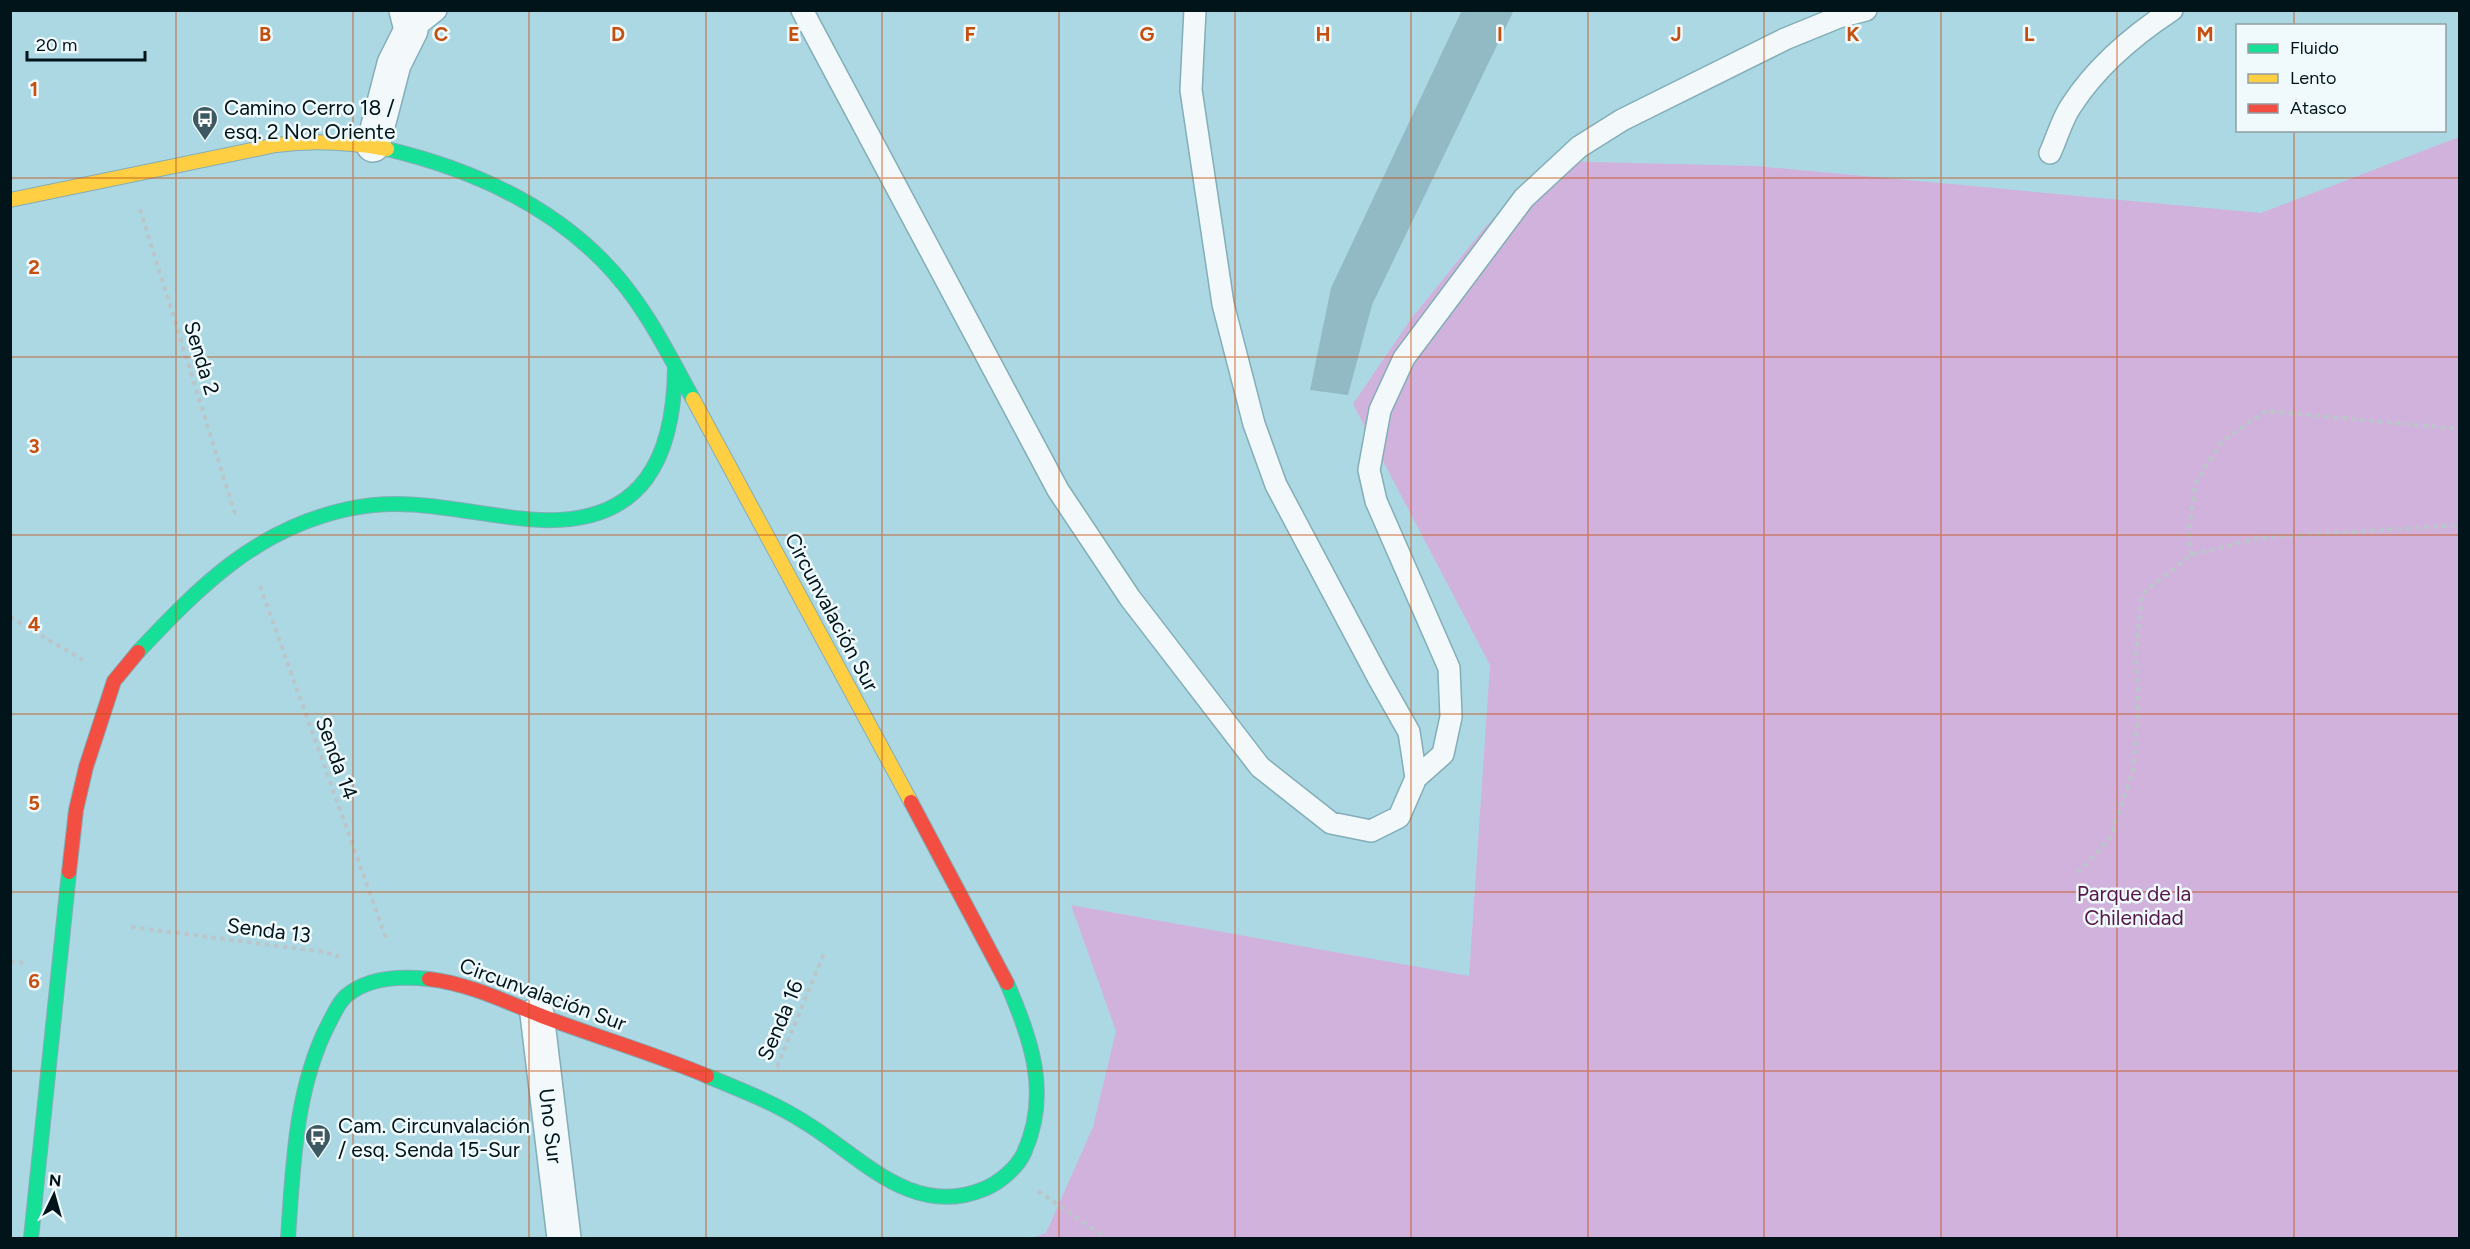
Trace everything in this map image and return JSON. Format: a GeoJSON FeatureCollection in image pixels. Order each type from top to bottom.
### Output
{"type":"FeatureCollection","features":[{"type":"Feature","properties":{"kind":"street"},"geometry":{"type":"LineString","coordinates":[[374,145],[394,64],[418,17]]}},
{"type":"Feature","properties":{"kind":"street","name":"Circunvalación Sur"},"geometry":{"type":"LineString","coordinates":[[10,200],[273,145],[339,142],[374,145],[452,166],[510,193],[550,218],[586,246],[624,285],[643,310],[675,365],[1010,988],[1030,1043],[1037,1087],[1037,1107],[1029,1144],[1021,1159],[1010,1172],[984,1190],[949,1196],[912,1191],[877,1176],[821,1131],[763,1100],[675,1064],[459,983],[400,976],[372,982],[345,997],[321,1033],[307,1080],[292,1183],[288,1239]]}},
{"type":"Feature","properties":{"kind":"street"},"geometry":{"type":"LineString","coordinates":[[31,1239],[79,790],[115,678],[181,605],[247,551],[264,540],[305,522],[359,507],[387,503],[415,503],[533,519],[558,520],[600,513],[634,493],[659,464],[673,424],[676,395],[675,365]]}},
{"type":"Feature","properties":{"kind":"street","name":"Uno Sur"},"geometry":{"type":"LineString","coordinates":[[537,1014],[564,1239]]}},
{"type":"Feature","properties":{"kind":"lane"},"geometry":{"type":"LineString","coordinates":[[802,10],[1058,490],[1130,598],[1260,767],[1331,823],[1371,831],[1400,817],[1416,778],[1443,754],[1451,717],[1449,668],[1376,501],[1369,470],[1380,410],[1404,358],[1524,198],[1579,147],[1622,120],[1785,39],[1839,17],[1866,10]]}},
{"type":"Feature","properties":{"kind":"lane"},"geometry":{"type":"LineString","coordinates":[[1195,10],[1191,90],[1222,304],[1254,424],[1276,485],[1378,679],[1409,732],[1416,778]]}},
{"type":"Feature","properties":{"kind":"lane"},"geometry":{"type":"LineString","coordinates":[[2050,153],[2070,107],[2094,76],[2141,30],[2172,10]]}},
{"type":"Feature","properties":{"kind":"path","name":"Senda 2"},"geometry":{"type":"LineString","coordinates":[[129,174],[247,551]]}},
{"type":"Feature","properties":{"kind":"path"},"geometry":{"type":"LineString","coordinates":[[2191,555],[2189,531],[2195,484],[2222,441],[2266,411],[2460,429]]}},
{"type":"Feature","properties":{"kind":"path"},"geometry":{"type":"LineString","coordinates":[[2078,873],[2110,838],[2133,771],[2138,716],[2136,652],[2142,594],[2191,555],[2258,538],[2460,525]]}},
{"type":"Feature","properties":{"kind":"path","name":"Senda 14"},"geometry":{"type":"LineString","coordinates":[[247,551],[400,976]]}},
{"type":"Feature","properties":{"kind":"path"},"geometry":{"type":"LineString","coordinates":[[10,617],[115,678]]}},
{"type":"Feature","properties":{"kind":"path","name":"Senda 13"},"geometry":{"type":"LineString","coordinates":[[131,927],[326,952],[347,959]]}},
{"type":"Feature","properties":{"kind":"path","name":"Senda 16"},"geometry":{"type":"LineString","coordinates":[[763,1100],[825,951]]}},
{"type":"Feature","properties":{"kind":"path"},"geometry":{"type":"LineString","coordinates":[[1010,1172],[1106,1239]]}},
{"type":"Feature","properties":{"kind":"green space","name":"Parque de la Chilenidad"},"geometry":{"type":"Polygon","coordinates":[[[2459,137],[2459,1238],[1032,1238],[1046,1233],[1093,1127],[1116,1031],[1071,905],[1469,976],[1490,665],[1353,404],[1411,319],[1486,226],[1553,161],[1756,166],[2261,213],[2459,137]]]}},
{"type":"Feature","properties":{"kind":"building"},"geometry":{"type":"Polygon","coordinates":[[[1462,10],[1514,10],[1372,305],[1348,395],[1310,390],[1331,288],[1462,10]]]}},
{"type":"Feature","properties":{"kind":"traffic: fast"},"geometry":{"type":"LineString","coordinates":[[387,149],[446,166],[503,190],[530,204],[580,240],[603,261],[630,292],[653,327],[693,399]]}},
{"type":"Feature","properties":{"kind":"traffic: fast"},"geometry":{"type":"LineString","coordinates":[[138,652],[207,583],[232,563],[285,530],[315,518],[348,509],[397,504],[541,520],[576,518],[605,511],[628,497],[646,479],[659,456],[668,430],[675,367]]}},
{"type":"Feature","properties":{"kind":"traffic: fast"},"geometry":{"type":"LineString","coordinates":[[31,1238],[69,872]]}},
{"type":"Feature","properties":{"kind":"traffic: fast"},"geometry":{"type":"LineString","coordinates":[[288,1238],[294,1156],[302,1101],[318,1048],[336,1009],[346,996],[375,981],[397,978],[429,979]]}},
{"type":"Feature","properties":{"kind":"traffic: fast"},"geometry":{"type":"LineString","coordinates":[[707,1076],[782,1109],[888,1180],[910,1190],[933,1196],[958,1196],[984,1189],[996,1183],[1021,1159],[1032,1131],[1036,1109],[1035,1067],[1024,1025],[1007,983]]}},
{"type":"Feature","properties":{"kind":"traffic: slow"},"geometry":{"type":"LineString","coordinates":[[10,200],[276,145],[332,143],[387,149]]}},
{"type":"Feature","properties":{"kind":"traffic: slow"},"geometry":{"type":"LineString","coordinates":[[693,399],[911,802]]}},
{"type":"Feature","properties":{"kind":"traffic: jam"},"geometry":{"type":"LineString","coordinates":[[69,872],[76,810],[86,767],[114,681],[138,652]]}},
{"type":"Feature","properties":{"kind":"traffic: jam"},"geometry":{"type":"LineString","coordinates":[[911,802],[1007,983]]}},
{"type":"Feature","properties":{"kind":"traffic: jam"},"geometry":{"type":"LineString","coordinates":[[429,979],[460,985],[504,1000],[707,1076]]}},
{"type":"Feature","properties":{"kind":"place","name":"Camino Cerro 18 / esq. 2 Nor Oriente"},"geometry":{"type":"Point","coordinates":[205,142]}},
{"type":"Feature","properties":{"kind":"place","name":"Cam. Circunvalación / esq. Senda 15-Sur"},"geometry":{"type":"Point","coordinates":[318,1160]}}]}
